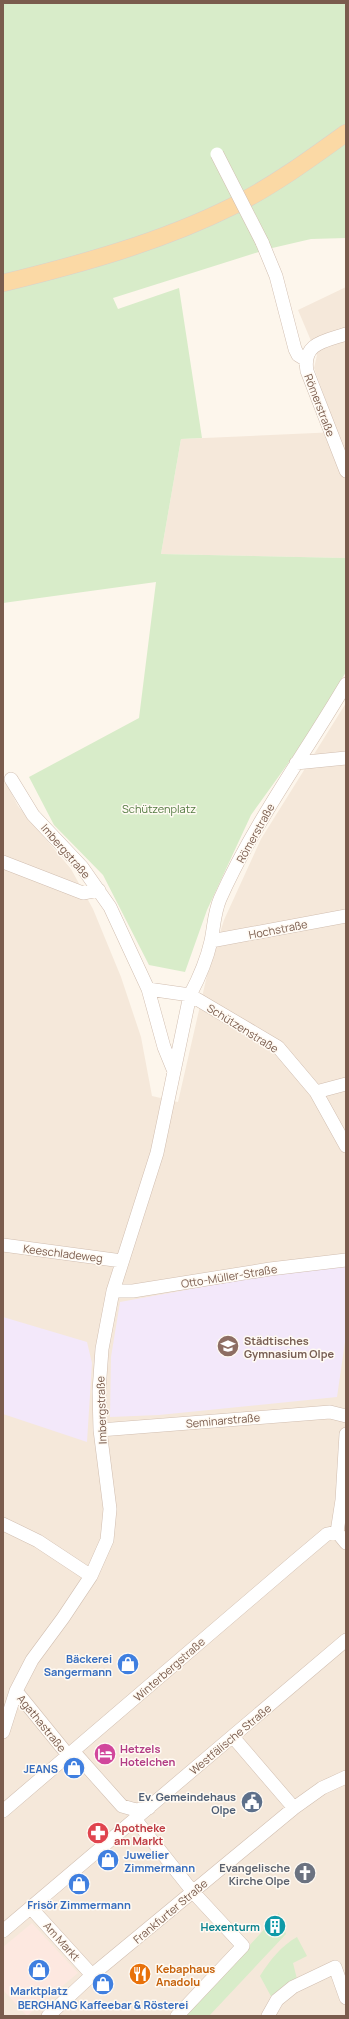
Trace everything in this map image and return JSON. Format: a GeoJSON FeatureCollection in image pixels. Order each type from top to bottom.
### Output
{"type":"FeatureCollection","features":[{"type":"Feature","properties":{"kind":"main road"},"geometry":{"type":"LineString","coordinates":[[3,283],[110,254],[165,235],[234,206],[295,169],[346,133]]}},
{"type":"Feature","properties":{"kind":"street"},"geometry":{"type":"LineString","coordinates":[[217,154],[262,242],[276,276],[295,349],[298,355],[306,360],[315,345],[346,334]]}},
{"type":"Feature","properties":{"kind":"street","name":"Römerstraße"},"geometry":{"type":"LineString","coordinates":[[306,360],[307,371],[346,471]]}},
{"type":"Feature","properties":{"kind":"street","name":"Römerstraße"},"geometry":{"type":"LineString","coordinates":[[190,995],[198,979],[211,941],[214,918],[220,900],[259,824],[296,763],[314,738],[346,684]]}},
{"type":"Feature","properties":{"kind":"street"},"geometry":{"type":"LineString","coordinates":[[296,763],[346,758]]}},
{"type":"Feature","properties":{"kind":"street","name":"Imbergstraße"},"geometry":{"type":"LineString","coordinates":[[11,779],[33,815],[82,867],[110,907],[148,989],[164,1047],[173,1069]]}},
{"type":"Feature","properties":{"kind":"street"},"geometry":{"type":"LineString","coordinates":[[3,862],[83,893],[99,890]]}},
{"type":"Feature","properties":{"kind":"street","name":"Hochstraße"},"geometry":{"type":"LineString","coordinates":[[211,941],[346,916]]}},
{"type":"Feature","properties":{"kind":"street"},"geometry":{"type":"LineString","coordinates":[[148,989],[190,995]]}},
{"type":"Feature","properties":{"kind":"street","name":"Imbergstraße"},"geometry":{"type":"LineString","coordinates":[[3,1732],[16,1691],[32,1660],[63,1618],[91,1576],[107,1540],[110,1509],[100,1430],[100,1365],[113,1291],[157,1153],[171,1090],[173,1069],[190,995]]}},
{"type":"Feature","properties":{"kind":"street","name":"Schützenstraße"},"geometry":{"type":"LineString","coordinates":[[190,995],[278,1047],[316,1092],[346,1146]]}},
{"type":"Feature","properties":{"kind":"street"},"geometry":{"type":"LineString","coordinates":[[316,1092],[346,1084]]}},
{"type":"Feature","properties":{"kind":"street","name":"Keeschladeweg"},"geometry":{"type":"LineString","coordinates":[[3,1245],[122,1260]]}},
{"type":"Feature","properties":{"kind":"street","name":"Otto-Müller-Straße"},"geometry":{"type":"LineString","coordinates":[[113,1291],[132,1291],[270,1269],[346,1260]]}},
{"type":"Feature","properties":{"kind":"street","name":"Seminarstraße"},"geometry":{"type":"LineString","coordinates":[[100,1430],[330,1412],[346,1416]]}},
{"type":"Feature","properties":{"kind":"street"},"geometry":{"type":"LineString","coordinates":[[346,1434],[342,1500],[337,1532],[346,1543]]}},
{"type":"Feature","properties":{"kind":"street"},"geometry":{"type":"LineString","coordinates":[[3,1524],[38,1541],[91,1576]]}},
{"type":"Feature","properties":{"kind":"street","name":"Winterbergstraße"},"geometry":{"type":"LineString","coordinates":[[4,1807],[70,1753],[327,1534],[337,1532]]}},
{"type":"Feature","properties":{"kind":"street","name":"Westfälische Straße"},"geometry":{"type":"LineString","coordinates":[[3,1931],[346,1640]]}},
{"type":"Feature","properties":{"kind":"street","name":"Agathastraße"},"geometry":{"type":"LineString","coordinates":[[16,1691],[70,1753],[122,1806]]}},
{"type":"Feature","properties":{"kind":"street"},"geometry":{"type":"LineString","coordinates":[[233,1737],[294,1808]]}},
{"type":"Feature","properties":{"kind":"street","name":"Frankfurter Straße"},"geometry":{"type":"LineString","coordinates":[[48,2016],[92,1975],[294,1808],[322,1788],[346,1777]]}},
{"type":"Feature","properties":{"kind":"street"},"geometry":{"type":"LineString","coordinates":[[121,1831],[125,1818],[122,1806],[136,1810],[149,1808]]}},
{"type":"Feature","properties":{"kind":"street"},"geometry":{"type":"LineString","coordinates":[[135,1819],[193,1892],[243,1946],[177,2016]]}},
{"type":"Feature","properties":{"kind":"street","name":"Am Markt"},"geometry":{"type":"LineString","coordinates":[[31,1908],[92,1975]]}},
{"type":"Feature","properties":{"kind":"street"},"geometry":{"type":"LineString","coordinates":[[268,2016],[277,2000],[293,1986],[335,1967],[346,1998]]}},
{"type":"Feature","properties":{"kind":"shaded area"},"geometry":{"type":"Polygon","coordinates":[[[346,287],[346,558],[161,554],[181,439],[337,432],[314,368],[317,355],[298,310],[346,287]]]}},
{"type":"Feature","properties":{"kind":"shaded area"},"geometry":{"type":"Polygon","coordinates":[[[346,703],[346,2016],[3,2016],[3,777],[18,806],[71,869],[93,909],[121,977],[141,1037],[152,1096],[178,1102],[208,971],[224,920],[261,839],[346,703]]]}},
{"type":"Feature","properties":{"kind":"shaded area","name":"Städtisches Gymnasium Olpe"},"geometry":{"type":"Polygon","coordinates":[[[346,1266],[346,1335],[337,1397],[159,1415],[110,1417],[111,1357],[120,1302],[257,1277],[346,1266]]]}},
{"type":"Feature","properties":{"kind":"shaded area"},"geometry":{"type":"Polygon","coordinates":[[[3,1317],[87,1342],[92,1363],[87,1442],[3,1414],[3,1317]]]}},
{"type":"Feature","properties":{"kind":"shaded area","name":"Marktplatz"},"geometry":{"type":"Polygon","coordinates":[[[32,1923],[78,1973],[27,2016],[3,1990],[3,1947],[32,1923]]]}},
{"type":"Feature","properties":{"kind":"green space","name":"Schützenplatz"},"geometry":{"type":"Polygon","coordinates":[[[3,3],[346,3],[346,238],[311,239],[268,249],[113,298],[118,309],[179,288],[202,438],[181,439],[161,554],[346,558],[346,672],[307,737],[251,815],[207,910],[185,972],[149,965],[103,875],[54,825],[29,777],[139,718],[156,582],[3,603],[3,3]]]}},
{"type":"Feature","properties":{"kind":"green space"},"geometry":{"type":"Polygon","coordinates":[[[279,1913],[286,1934],[209,2016],[185,2016],[279,1913]]]}},
{"type":"Feature","properties":{"kind":"green space"},"geometry":{"type":"Polygon","coordinates":[[[297,1937],[307,1956],[293,1963],[297,1979],[273,2000],[260,1976],[276,1954],[297,1937]]]}},
{"type":"Feature","properties":{"kind":"place","name":"Städtisches Gymnasium Olpe"},"geometry":{"type":"Point","coordinates":[228,1346]}},
{"type":"Feature","properties":{"kind":"place","name":"Bäckerei Sangermann"},"geometry":{"type":"Point","coordinates":[128,1664]}},
{"type":"Feature","properties":{"kind":"place","name":"Hetzels Hotelchen"},"geometry":{"type":"Point","coordinates":[105,1754]}},
{"type":"Feature","properties":{"kind":"place","name":"JEANS"},"geometry":{"type":"Point","coordinates":[74,1768]}},
{"type":"Feature","properties":{"kind":"place","name":"Ev. Gemeindehaus Olpe"},"geometry":{"type":"Point","coordinates":[252,1802]}},
{"type":"Feature","properties":{"kind":"place","name":"Apotheke am Markt"},"geometry":{"type":"Point","coordinates":[98,1833]}},
{"type":"Feature","properties":{"kind":"place","name":"Juwelier Zimmermann"},"geometry":{"type":"Point","coordinates":[108,1860]}},
{"type":"Feature","properties":{"kind":"place","name":"Evangelische Kirche Olpe"},"geometry":{"type":"Point","coordinates":[305,1873]}},
{"type":"Feature","properties":{"kind":"place","name":"Frisör Zimmermann"},"geometry":{"type":"Point","coordinates":[79,1884]}},
{"type":"Feature","properties":{"kind":"place","name":"Hexenturm"},"geometry":{"type":"Point","coordinates":[275,1926]}},
{"type":"Feature","properties":{"kind":"place","name":"Marktplatz"},"geometry":{"type":"Point","coordinates":[39,1970]}},
{"type":"Feature","properties":{"kind":"place","name":"Kebaphaus Anadolu"},"geometry":{"type":"Point","coordinates":[140,1974]}},
{"type":"Feature","properties":{"kind":"place","name":"BERGHANG Kaffeebar & Rösterei"},"geometry":{"type":"Point","coordinates":[103,1984]}}]}
